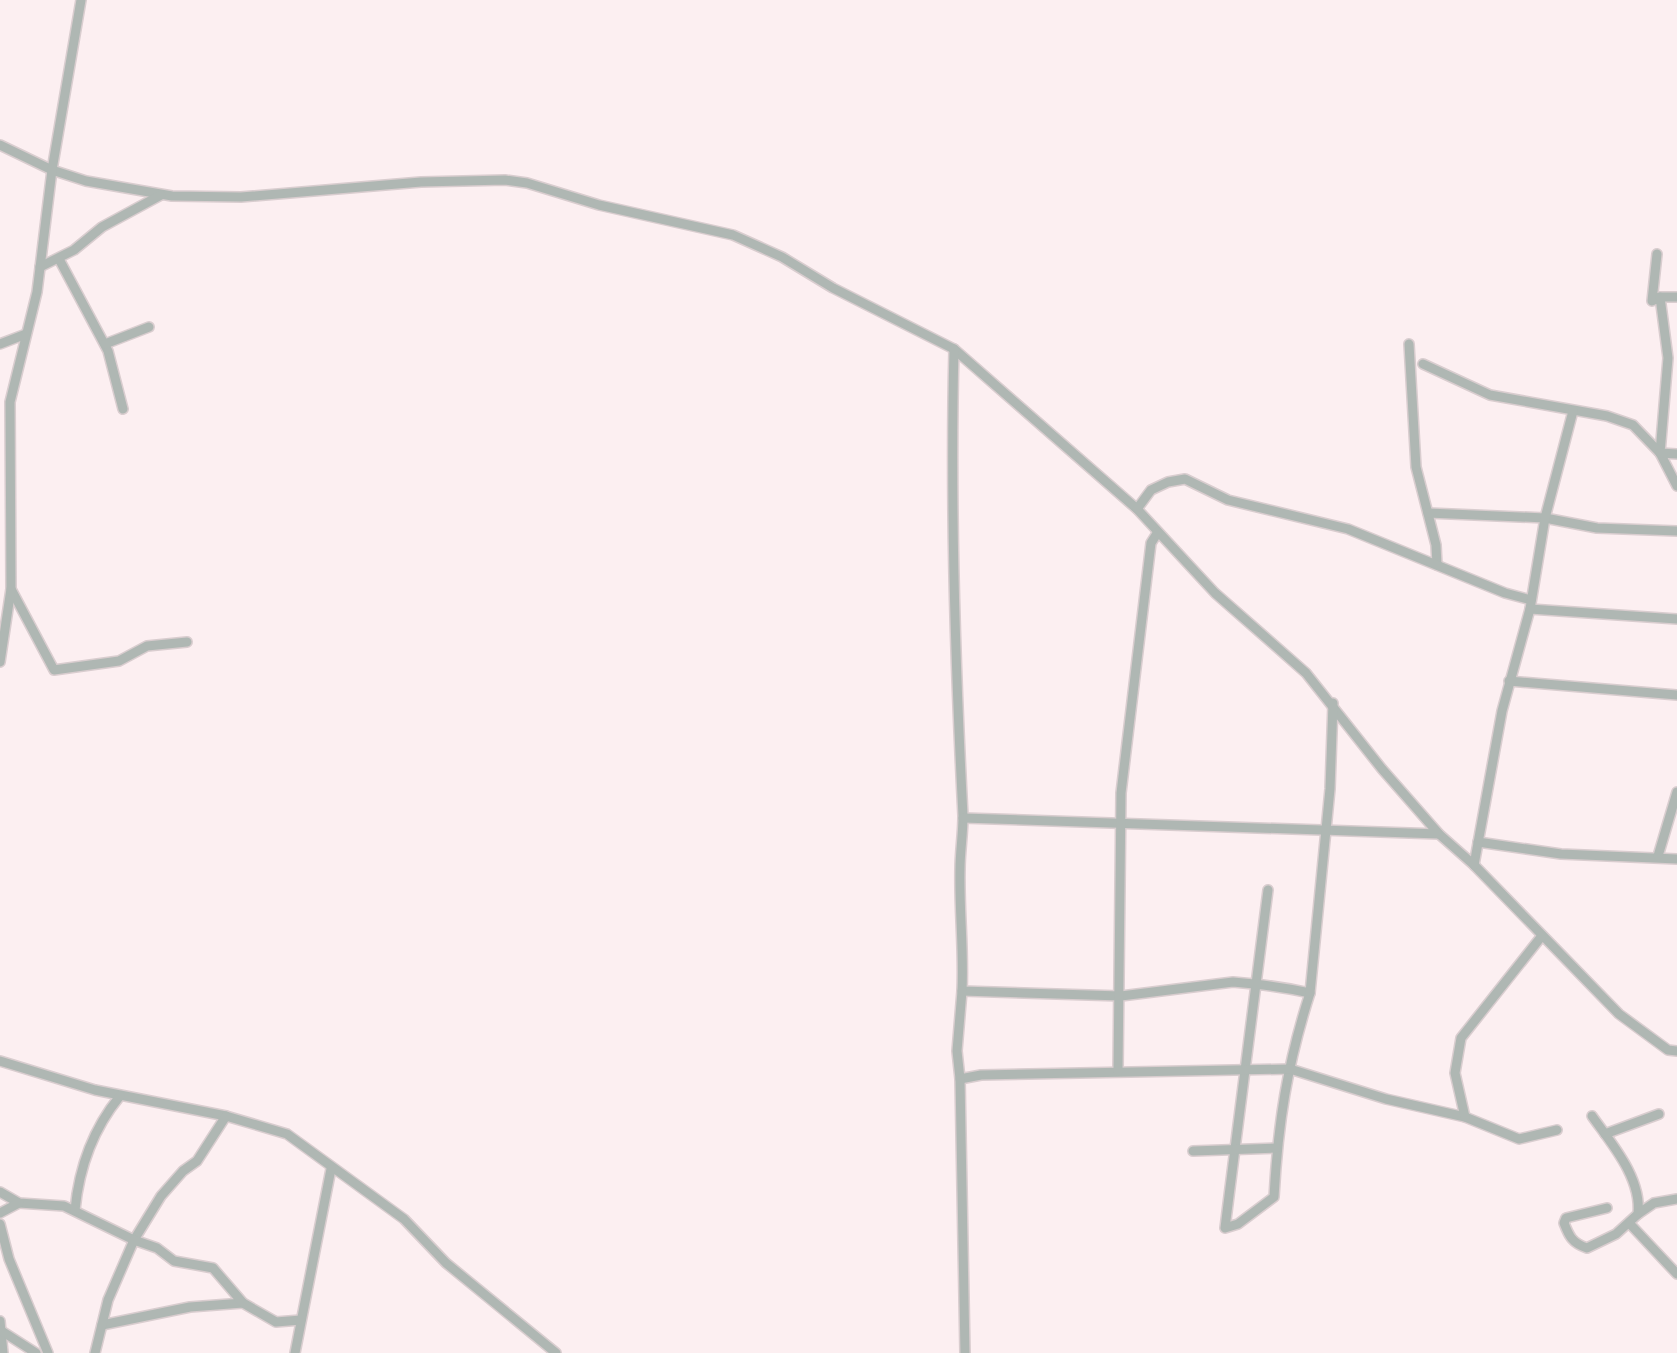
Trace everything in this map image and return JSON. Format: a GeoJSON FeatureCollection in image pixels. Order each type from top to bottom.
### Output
{"type":"FeatureCollection","features":[{"type":"Feature","properties":{"kind":"street"},"geometry":{"type":"LineString","coordinates":[[0,662],[11,589],[10,402],[40,267],[52,170],[82,0]]}},
{"type":"Feature","properties":{"kind":"street"},"geometry":{"type":"LineString","coordinates":[[0,145],[52,170],[86,181],[161,195],[241,197],[421,182],[506,180],[527,183],[598,205],[733,235],[782,257],[845,294],[954,349],[1137,509],[1215,593],[1306,673],[1438,834],[1474,865],[1541,937],[1567,959],[1619,1014],[1668,1050],[1677,1051]]}},
{"type":"Feature","properties":{"kind":"street"},"geometry":{"type":"LineString","coordinates":[[40,267],[59,259],[102,227],[161,195]]}},
{"type":"Feature","properties":{"kind":"street"},"geometry":{"type":"LineString","coordinates":[[1657,254],[1652,301],[1660,297],[1677,297]]}},
{"type":"Feature","properties":{"kind":"street"},"geometry":{"type":"LineString","coordinates":[[59,259],[105,344],[124,409]]}},
{"type":"Feature","properties":{"kind":"street"},"geometry":{"type":"LineString","coordinates":[[1660,297],[1668,381],[1662,412],[1660,453]]}},
{"type":"Feature","properties":{"kind":"street"},"geometry":{"type":"LineString","coordinates":[[105,344],[149,327]]}},
{"type":"Feature","properties":{"kind":"street"},"geometry":{"type":"LineString","coordinates":[[0,344],[26,334]]}},
{"type":"Feature","properties":{"kind":"street"},"geometry":{"type":"LineString","coordinates":[[1409,344],[1416,467],[1436,545],[1437,565]]}},
{"type":"Feature","properties":{"kind":"street"},"geometry":{"type":"LineString","coordinates":[[954,349],[954,576],[959,666],[958,775],[963,818],[960,869],[962,991],[957,1051],[960,1079],[965,1353]]}},
{"type":"Feature","properties":{"kind":"street"},"geometry":{"type":"LineString","coordinates":[[1423,364],[1490,395],[1607,416],[1633,425],[1660,453],[1677,486]]}},
{"type":"Feature","properties":{"kind":"street"},"geometry":{"type":"LineString","coordinates":[[0,406],[10,402]]}},
{"type":"Feature","properties":{"kind":"street"},"geometry":{"type":"LineString","coordinates":[[1474,865],[1509,681],[1531,605],[1545,518],[1573,411]]}},
{"type":"Feature","properties":{"kind":"street"},"geometry":{"type":"LineString","coordinates":[[1660,453],[1677,454]]}},
{"type":"Feature","properties":{"kind":"street"},"geometry":{"type":"LineString","coordinates":[[1137,509],[1151,490],[1185,478],[1228,500],[1348,529],[1531,605],[1677,619]]}},
{"type":"Feature","properties":{"kind":"street"},"geometry":{"type":"LineString","coordinates":[[1428,513],[1545,518],[1597,528],[1677,531]]}},
{"type":"Feature","properties":{"kind":"street"},"geometry":{"type":"LineString","coordinates":[[1118,1071],[1121,996],[1120,823],[1134,667],[1151,542],[1158,532]]}},
{"type":"Feature","properties":{"kind":"street"},"geometry":{"type":"LineString","coordinates":[[11,589],[54,670],[119,661],[147,646],[187,642]]}},
{"type":"Feature","properties":{"kind":"street"},"geometry":{"type":"LineString","coordinates":[[1509,681],[1677,695]]}},
{"type":"Feature","properties":{"kind":"street"},"geometry":{"type":"LineString","coordinates":[[1268,890],[1225,1228],[1238,1224],[1274,1197],[1276,1148],[1293,1047],[1310,993],[1326,831],[1333,703]]}},
{"type":"Feature","properties":{"kind":"street"},"geometry":{"type":"LineString","coordinates":[[1658,856],[1677,792]]}},
{"type":"Feature","properties":{"kind":"street"},"geometry":{"type":"LineString","coordinates":[[963,818],[1438,834]]}},
{"type":"Feature","properties":{"kind":"street"},"geometry":{"type":"LineString","coordinates":[[1478,842],[1561,854],[1658,856],[1677,859]]}},
{"type":"Feature","properties":{"kind":"street"},"geometry":{"type":"LineString","coordinates":[[1465,1117],[1455,1073],[1461,1038],[1541,937]]}},
{"type":"Feature","properties":{"kind":"street"},"geometry":{"type":"LineString","coordinates":[[962,991],[1121,996],[1233,982],[1310,993]]}},
{"type":"Feature","properties":{"kind":"street"},"geometry":{"type":"LineString","coordinates":[[0,1061],[120,1096],[226,1116],[287,1135],[404,1219],[446,1264],[556,1353]]}},
{"type":"Feature","properties":{"kind":"street"},"geometry":{"type":"LineString","coordinates":[[960,1079],[981,1075],[1290,1069],[1386,1099],[1465,1117],[1519,1139],[1557,1130]]}},
{"type":"Feature","properties":{"kind":"street"},"geometry":{"type":"LineString","coordinates":[[75,1210],[77,1182],[92,1140],[102,1118],[120,1096]]}},
{"type":"Feature","properties":{"kind":"street"},"geometry":{"type":"LineString","coordinates":[[1605,1135],[1658,1114]]}},
{"type":"Feature","properties":{"kind":"street"},"geometry":{"type":"LineString","coordinates":[[95,1353],[108,1300],[134,1240],[161,1196],[183,1171],[197,1161],[226,1116]]}},
{"type":"Feature","properties":{"kind":"street"},"geometry":{"type":"LineString","coordinates":[[1592,1116],[1633,1182],[1638,1214]]}},
{"type":"Feature","properties":{"kind":"street"},"geometry":{"type":"LineString","coordinates":[[1194,1151],[1276,1148]]}},
{"type":"Feature","properties":{"kind":"street"},"geometry":{"type":"LineString","coordinates":[[295,1353],[331,1169]]}},
{"type":"Feature","properties":{"kind":"street"},"geometry":{"type":"LineString","coordinates":[[0,1192],[19,1203]]}},
{"type":"Feature","properties":{"kind":"street"},"geometry":{"type":"LineString","coordinates":[[1607,1208],[1566,1218],[1564,1223],[1568,1236],[1578,1245],[1587,1248],[1630,1224],[1638,1214],[1654,1203],[1677,1199]]}},
{"type":"Feature","properties":{"kind":"street"},"geometry":{"type":"LineString","coordinates":[[0,1213],[19,1203],[41,1202],[75,1210],[134,1240],[157,1248],[174,1261],[214,1268],[243,1303],[276,1322],[301,1320]]}},
{"type":"Feature","properties":{"kind":"street"},"geometry":{"type":"LineString","coordinates":[[0,1224],[9,1259],[48,1353]]}},
{"type":"Feature","properties":{"kind":"street"},"geometry":{"type":"LineString","coordinates":[[1630,1224],[1677,1274]]}},
{"type":"Feature","properties":{"kind":"street"},"geometry":{"type":"LineString","coordinates":[[102,1325],[190,1307],[243,1303]]}},
{"type":"Feature","properties":{"kind":"street"},"geometry":{"type":"LineString","coordinates":[[0,1321],[3,1353]]}},
{"type":"Feature","properties":{"kind":"street"},"geometry":{"type":"LineString","coordinates":[[1,1332],[36,1353]]}}]}
